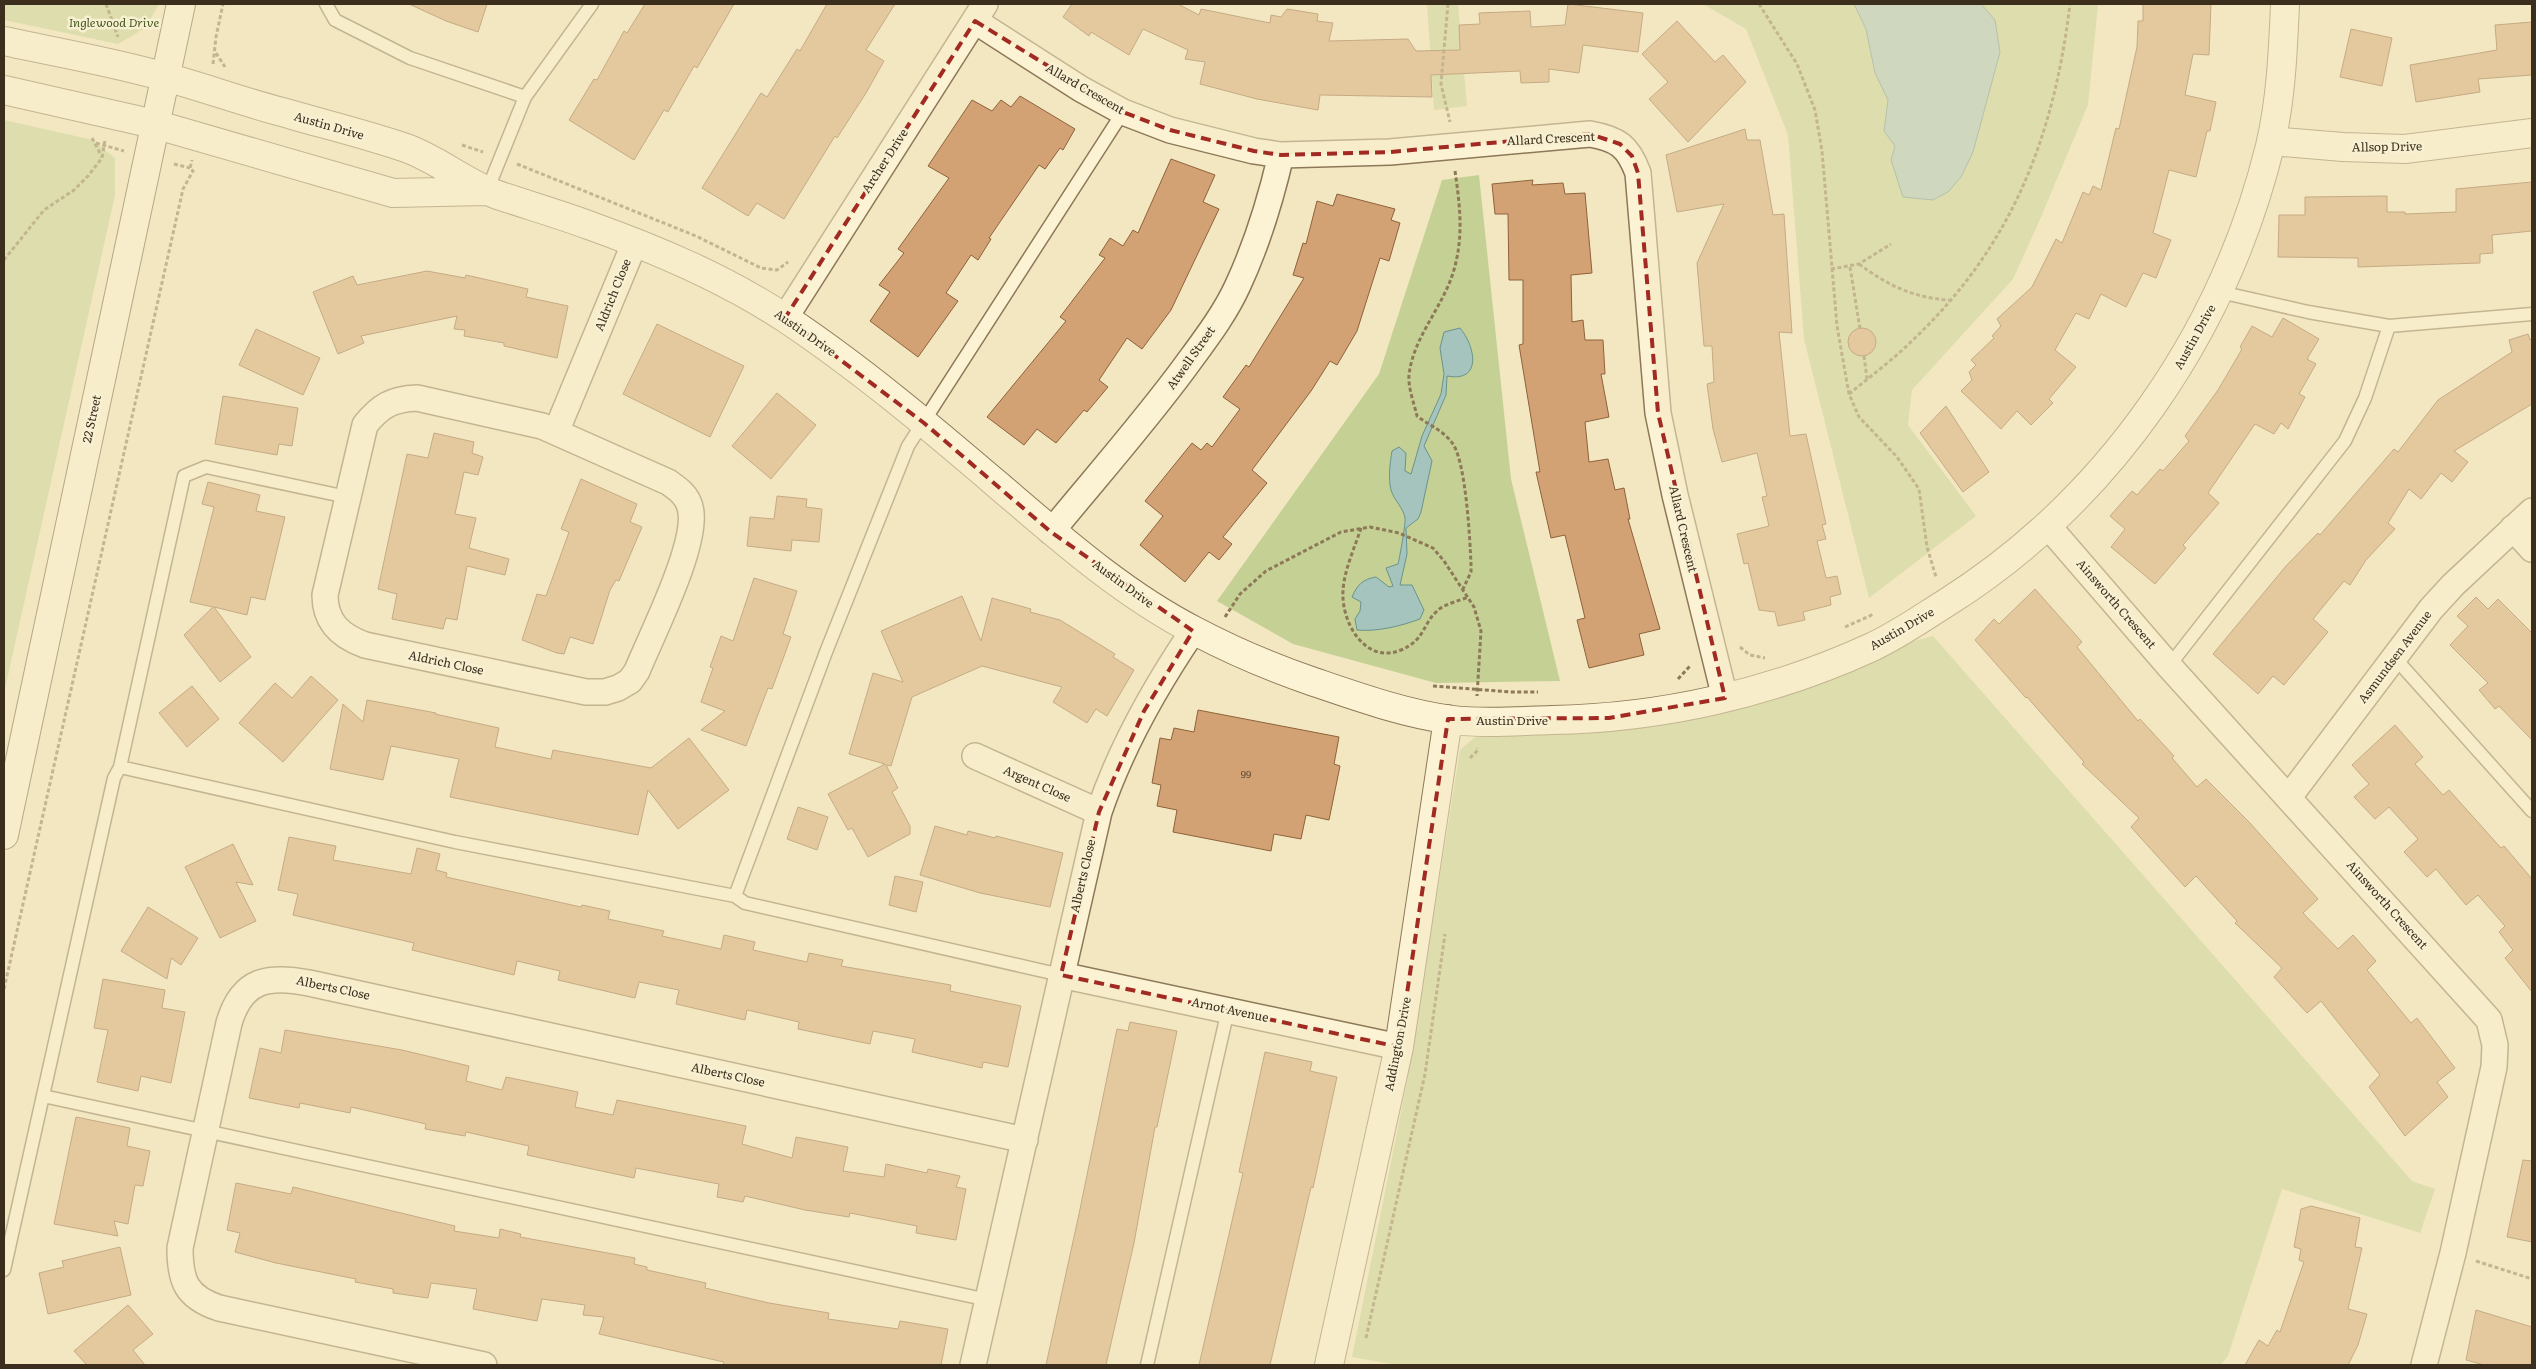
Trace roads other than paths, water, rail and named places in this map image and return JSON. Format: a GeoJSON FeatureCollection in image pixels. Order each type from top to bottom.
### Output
{"type":"FeatureCollection","features":[{"type":"Feature","properties":{"kind":"street","name":"22 Street"},"geometry":{"type":"LineString","coordinates":[[4,835],[164,76],[181,4]]}},
{"type":"Feature","properties":{"kind":"street","name":"Austin Drive"},"geometry":{"type":"LineString","coordinates":[[164,76],[413,150],[488,191],[635,242],[727,284],[828,347],[924,423],[1051,532],[1119,582],[1193,631],[1239,652],[1311,681],[1417,713],[1448,719],[1488,722],[1609,718],[1661,712],[1725,698],[1802,676],[1877,645],[1980,582],[2048,526],[2090,485],[2136,430],[2177,369],[2220,292],[2254,202],[2271,141],[2283,58],[2285,4]]}},
{"type":"Feature","properties":{"kind":"street","name":"Allard Crescent"},"geometry":{"type":"LineString","coordinates":[[980,12],[1081,89],[1124,112],[1209,141],[1281,155],[1390,152],[1590,134],[1608,137],[1620,144],[1632,156],[1638,173],[1658,413],[1677,504],[1725,698]]}},
{"type":"Feature","properties":{"kind":"street","name":"Archer Drive"},"geometry":{"type":"LineString","coordinates":[[784,318],[980,12]]}},
{"type":"Feature","properties":{"kind":"street"},"geometry":{"type":"LineString","coordinates":[[4,41],[164,76]]}},
{"type":"Feature","properties":{"kind":"street"},"geometry":{"type":"LineString","coordinates":[[4,90],[154,124]]}},
{"type":"Feature","properties":{"kind":"street","name":"Austin Drive"},"geometry":{"type":"LineString","coordinates":[[154,124],[393,193],[488,191]]}},
{"type":"Feature","properties":{"kind":"street","name":"Allsop Drive"},"geometry":{"type":"LineString","coordinates":[[2271,141],[2344,147],[2405,149],[2532,133]]}},
{"type":"Feature","properties":{"kind":"street","name":"Atwell Street"},"geometry":{"type":"LineString","coordinates":[[1051,532],[1158,404],[1216,322],[1238,285],[1275,182],[1281,155]]}},
{"type":"Feature","properties":{"kind":"street","name":"Aldrich Close"},"geometry":{"type":"LineString","coordinates":[[556,432],[635,242]]}},
{"type":"Feature","properties":{"kind":"street","name":"Aldrich Close"},"geometry":{"type":"LineString","coordinates":[[399,399],[429,400],[526,421],[556,432],[668,482],[684,494],[690,508],[691,534],[686,552],[637,671],[630,682],[605,692],[567,689],[365,645],[340,633],[330,622],[325,608],[325,595],[364,425],[376,411],[388,403],[399,399]]}},
{"type":"Feature","properties":{"kind":"street","name":"Asmundsen Avenue"},"geometry":{"type":"LineString","coordinates":[[2289,797],[2394,657],[2453,585],[2532,511]]}},
{"type":"Feature","properties":{"kind":"street","name":"Ainsworth Crescent"},"geometry":{"type":"LineString","coordinates":[[2048,526],[2169,666],[2481,1009],[2494,1032],[2496,1055],[2494,1067],[2453,1253],[2424,1365]]}},
{"type":"Feature","properties":{"kind":"street"},"geometry":{"type":"LineString","coordinates":[[2513,528],[2532,549]]}},
{"type":"Feature","properties":{"kind":"street","name":"Alberts Close"},"geometry":{"type":"LineString","coordinates":[[973,1365],[1099,812],[1122,754],[1162,680],[1193,631]]}},
{"type":"Feature","properties":{"kind":"street","name":"Addington Drive"},"geometry":{"type":"LineString","coordinates":[[1329,1365],[1399,1047],[1448,719]]}},
{"type":"Feature","properties":{"kind":"street","name":"Argent Close"},"geometry":{"type":"LineString","coordinates":[[975,756],[1099,812]]}},
{"type":"Feature","properties":{"kind":"street","name":"Arnot Avenue"},"geometry":{"type":"LineString","coordinates":[[1061,975],[1399,1047]]}},
{"type":"Feature","properties":{"kind":"street","name":"Alberts Close"},"geometry":{"type":"LineString","coordinates":[[484,1365],[219,1308],[198,1298],[183,1280],[180,1248],[234,1006],[244,992],[260,982],[278,978],[309,982],[1025,1140]]}},
{"type":"Feature","properties":{"kind":"lane"},"geometry":{"type":"LineString","coordinates":[[326,4],[335,20],[410,58],[525,97]]}},
{"type":"Feature","properties":{"kind":"lane"},"geometry":{"type":"LineString","coordinates":[[488,191],[525,97],[592,4]]}},
{"type":"Feature","properties":{"kind":"lane"},"geometry":{"type":"LineString","coordinates":[[735,896],[826,652],[908,446],[1124,112]]}},
{"type":"Feature","properties":{"kind":"lane"},"geometry":{"type":"LineString","coordinates":[[2220,292],[2308,312],[2389,326],[2532,314]]}},
{"type":"Feature","properties":{"kind":"lane"},"geometry":{"type":"LineString","coordinates":[[2169,666],[2345,441],[2365,398],[2389,326]]}},
{"type":"Feature","properties":{"kind":"lane"},"geometry":{"type":"LineString","coordinates":[[4,1270],[114,778],[120,767],[184,476],[206,467],[347,497]]}},
{"type":"Feature","properties":{"kind":"lane"},"geometry":{"type":"LineString","coordinates":[[2394,657],[2532,812]]}},
{"type":"Feature","properties":{"kind":"lane"},"geometry":{"type":"LineString","coordinates":[[120,767],[455,842],[735,896],[745,903],[1061,975]]}},
{"type":"Feature","properties":{"kind":"lane"},"geometry":{"type":"LineString","coordinates":[[1147,1365],[1228,1010]]}},
{"type":"Feature","properties":{"kind":"lane"},"geometry":{"type":"LineString","coordinates":[[43,1096],[988,1300]]}},
{"type":"Feature","properties":{"kind":"water"},"geometry":{"type":"Polygon","coordinates":[[[1854,4],[1981,4],[1995,20],[2000,52],[1973,152],[1961,177],[1948,192],[1933,200],[1903,197],[1891,160],[1895,146],[1884,131],[1888,100],[1875,73],[1866,29],[1854,4]]]}},
{"type":"Feature","properties":{"kind":"water"},"geometry":{"type":"Polygon","coordinates":[[[1460,328],[1470,344],[1473,362],[1471,369],[1466,374],[1458,377],[1447,376],[1446,395],[1424,446],[1432,461],[1421,512],[1418,519],[1406,528],[1407,554],[1400,585],[1412,585],[1424,610],[1420,619],[1405,624],[1381,629],[1357,630],[1355,619],[1360,611],[1361,602],[1352,597],[1356,589],[1364,581],[1376,577],[1389,587],[1393,586],[1386,568],[1398,564],[1400,556],[1405,518],[1403,511],[1392,494],[1390,485],[1392,451],[1399,447],[1406,453],[1405,471],[1411,474],[1422,436],[1441,394],[1444,374],[1440,348],[1444,332],[1460,328]]]}},
{"type":"Feature","properties":{"kind":"park label","name":"Inglewood Drive"},"geometry":{"type":"Point","coordinates":[114,23]}}]}
